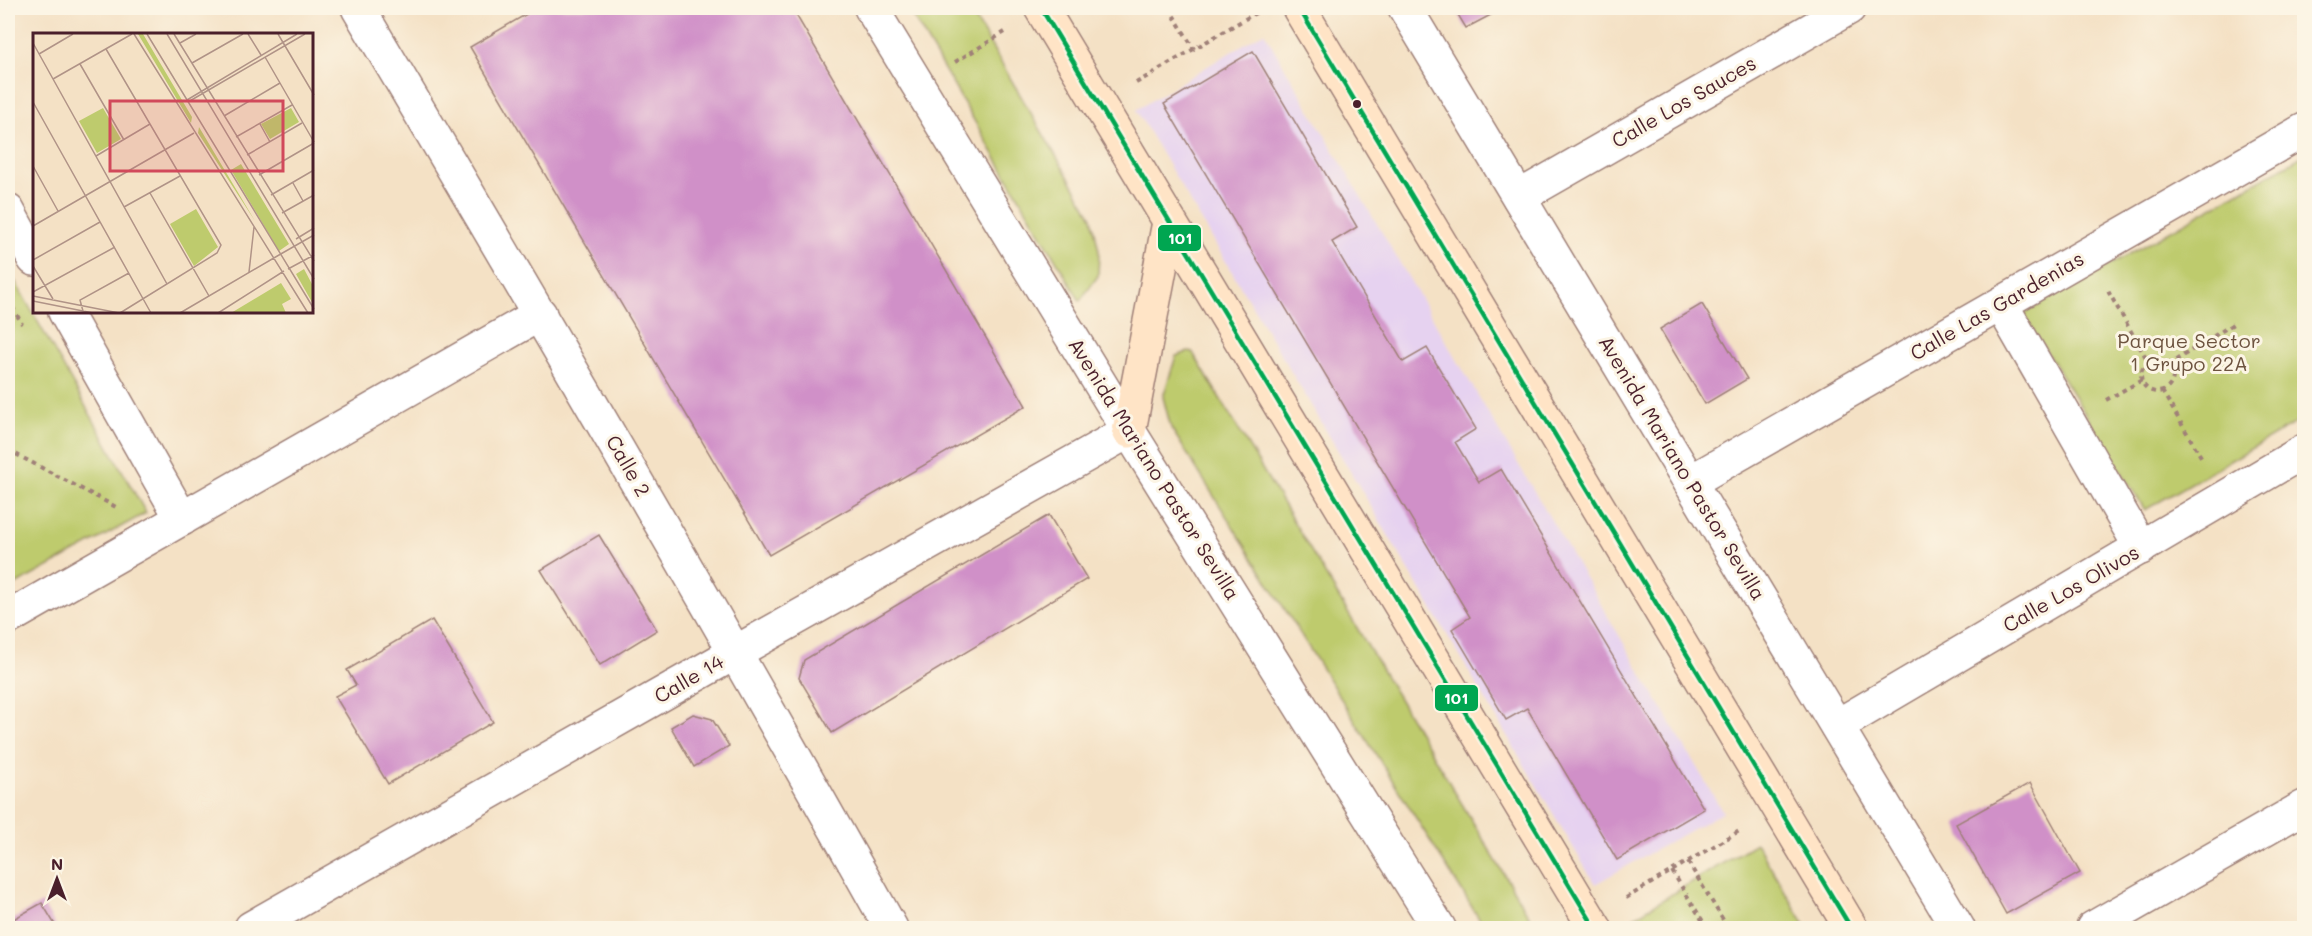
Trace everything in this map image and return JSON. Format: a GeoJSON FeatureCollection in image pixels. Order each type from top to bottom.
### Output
{"type":"FeatureCollection","features":[{"type":"Feature","properties":{"kind":"main road"},"geometry":{"type":"LineString","coordinates":[[1299,8],[1851,928]]}},
{"type":"Feature","properties":{"kind":"main road"},"geometry":{"type":"LineString","coordinates":[[1048,10],[1098,105],[1592,924]]}},
{"type":"Feature","properties":{"kind":"main road"},"geometry":{"type":"LineString","coordinates":[[1129,432],[1169,222]]}},
{"type":"Feature","properties":{"kind":"street","name":"Calle 2"},"geometry":{"type":"LineString","coordinates":[[358,8],[540,314],[736,652],[891,928]]}},
{"type":"Feature","properties":{"kind":"street","name":"Avenida Mariano Pastor Sevilla"},"geometry":{"type":"LineString","coordinates":[[871,8],[1129,432],[1439,928]]}},
{"type":"Feature","properties":{"kind":"street","name":"Avenida Mariano Pastor Sevilla"},"geometry":{"type":"LineString","coordinates":[[1405,8],[1958,928]]}},
{"type":"Feature","properties":{"kind":"street","name":"Calle Los Sauces"},"geometry":{"type":"LineString","coordinates":[[1519,197],[1849,8]]}},
{"type":"Feature","properties":{"kind":"street","name":"Calle Las Gardenias"},"geometry":{"type":"LineString","coordinates":[[1690,482],[2304,130]]}},
{"type":"Feature","properties":{"kind":"street"},"geometry":{"type":"LineString","coordinates":[[8,211],[33,257]]}},
{"type":"Feature","properties":{"kind":"street"},"geometry":{"type":"LineString","coordinates":[[2001,304],[2140,548]]}},
{"type":"Feature","properties":{"kind":"street"},"geometry":{"type":"LineString","coordinates":[[66,314],[182,519]]}},
{"type":"Feature","properties":{"kind":"street"},"geometry":{"type":"LineString","coordinates":[[8,618],[540,314]]}},
{"type":"Feature","properties":{"kind":"street","name":"Calle 14"},"geometry":{"type":"LineString","coordinates":[[251,928],[1129,432]]}},
{"type":"Feature","properties":{"kind":"street","name":"Calle Los Olivos"},"geometry":{"type":"LineString","coordinates":[[1837,726],[2304,451]]}},
{"type":"Feature","properties":{"kind":"street"},"geometry":{"type":"LineString","coordinates":[[2092,928],[2304,807]]}},
{"type":"Feature","properties":{"kind":"path"},"geometry":{"type":"LineString","coordinates":[[1169,8],[1194,49]]}},
{"type":"Feature","properties":{"kind":"path"},"geometry":{"type":"LineString","coordinates":[[1098,105],[1264,8]]}},
{"type":"Feature","properties":{"kind":"path"},"geometry":{"type":"LineString","coordinates":[[918,85],[1011,28]]}},
{"type":"Feature","properties":{"kind":"path"},"geometry":{"type":"LineString","coordinates":[[2106,288],[2149,363]]}},
{"type":"Feature","properties":{"kind":"path"},"geometry":{"type":"LineString","coordinates":[[8,299],[25,330]]}},
{"type":"Feature","properties":{"kind":"path"},"geometry":{"type":"LineString","coordinates":[[2168,365],[2233,324]]}},
{"type":"Feature","properties":{"kind":"path"},"geometry":{"type":"LineString","coordinates":[[2158,360],[2168,365],[2173,374],[2170,385],[2162,391],[2152,391],[2144,385],[2142,371],[2149,363],[2158,360]]}},
{"type":"Feature","properties":{"kind":"path"},"geometry":{"type":"LineString","coordinates":[[2101,403],[2142,380]]}},
{"type":"Feature","properties":{"kind":"path"},"geometry":{"type":"LineString","coordinates":[[2162,391],[2205,464]]}},
{"type":"Feature","properties":{"kind":"path"},"geometry":{"type":"LineString","coordinates":[[8,450],[118,508]]}},
{"type":"Feature","properties":{"kind":"path"},"geometry":{"type":"LineString","coordinates":[[1592,924],[1672,871],[1779,808]]}},
{"type":"Feature","properties":{"kind":"path"},"geometry":{"type":"LineString","coordinates":[[1688,862],[1728,928]]}},
{"type":"Feature","properties":{"kind":"path"},"geometry":{"type":"LineString","coordinates":[[1672,871],[1707,928]]}},
{"type":"Feature","properties":{"kind":"shaded area"},"geometry":{"type":"Polygon","coordinates":[[[1264,32],[1723,812],[1595,884],[1136,110],[1264,32]]]}},
{"type":"Feature","properties":{"kind":"green space"},"geometry":{"type":"Polygon","coordinates":[[[908,8],[969,8],[1092,217],[1099,251],[1098,276],[1080,301],[908,8]]]}},
{"type":"Feature","properties":{"kind":"green space","name":"Parque Sector 1 Grupo 22A"},"geometry":{"type":"Polygon","coordinates":[[[2304,155],[2304,418],[2145,510],[2023,314],[2304,155]]]}},
{"type":"Feature","properties":{"kind":"green space"},"geometry":{"type":"Polygon","coordinates":[[[8,269],[146,513],[8,589],[8,269]]]}},
{"type":"Feature","properties":{"kind":"green space"},"geometry":{"type":"Polygon","coordinates":[[[1188,352],[1193,353],[1536,928],[1485,928],[1171,428],[1163,397],[1176,356],[1188,352]]]}},
{"type":"Feature","properties":{"kind":"green space"},"geometry":{"type":"Polygon","coordinates":[[[1756,843],[1807,928],[1616,928],[1756,843]]]}},
{"type":"Feature","properties":{"kind":"building"},"geometry":{"type":"Polygon","coordinates":[[[537,8],[792,8],[1026,406],[769,555],[470,47],[537,8]]]}},
{"type":"Feature","properties":{"kind":"building"},"geometry":{"type":"Polygon","coordinates":[[[1454,8],[1504,8],[1466,28],[1454,8]]]}},
{"type":"Feature","properties":{"kind":"building"},"geometry":{"type":"Polygon","coordinates":[[[1253,51],[1357,227],[1332,242],[1403,362],[1427,348],[1476,429],[1455,442],[1479,482],[1501,469],[1704,809],[1617,860],[1527,708],[1506,720],[1452,629],[1470,617],[1164,104],[1253,51]]]}},
{"type":"Feature","properties":{"kind":"building"},"geometry":{"type":"Polygon","coordinates":[[[1702,304],[1747,379],[1705,404],[1660,329],[1702,304]]]}},
{"type":"Feature","properties":{"kind":"building"},"geometry":{"type":"Polygon","coordinates":[[[1049,515],[1087,579],[832,733],[799,678],[804,660],[1049,515]]]}},
{"type":"Feature","properties":{"kind":"building"},"geometry":{"type":"Polygon","coordinates":[[[599,535],[657,630],[600,665],[541,570],[599,535]]]}},
{"type":"Feature","properties":{"kind":"building"},"geometry":{"type":"Polygon","coordinates":[[[432,620],[493,722],[388,784],[335,696],[356,685],[347,670],[432,620]]]}},
{"type":"Feature","properties":{"kind":"building"},"geometry":{"type":"Polygon","coordinates":[[[693,714],[712,719],[729,746],[694,767],[671,727],[693,714]]]}},
{"type":"Feature","properties":{"kind":"building"},"geometry":{"type":"Polygon","coordinates":[[[2030,783],[2080,873],[2006,914],[1956,824],[2030,783]]]}},
{"type":"Feature","properties":{"kind":"building"},"geometry":{"type":"Polygon","coordinates":[[[42,903],[57,928],[8,928],[8,922],[42,903]]]}},
{"type":"Feature","properties":{"kind":"transit line","name":"101"},"geometry":{"type":"LineString","coordinates":[[1041,8],[1595,928]]}},
{"type":"Feature","properties":{"kind":"transit line","name":"101"},"geometry":{"type":"LineString","coordinates":[[1299,8],[1851,928]]}}]}
